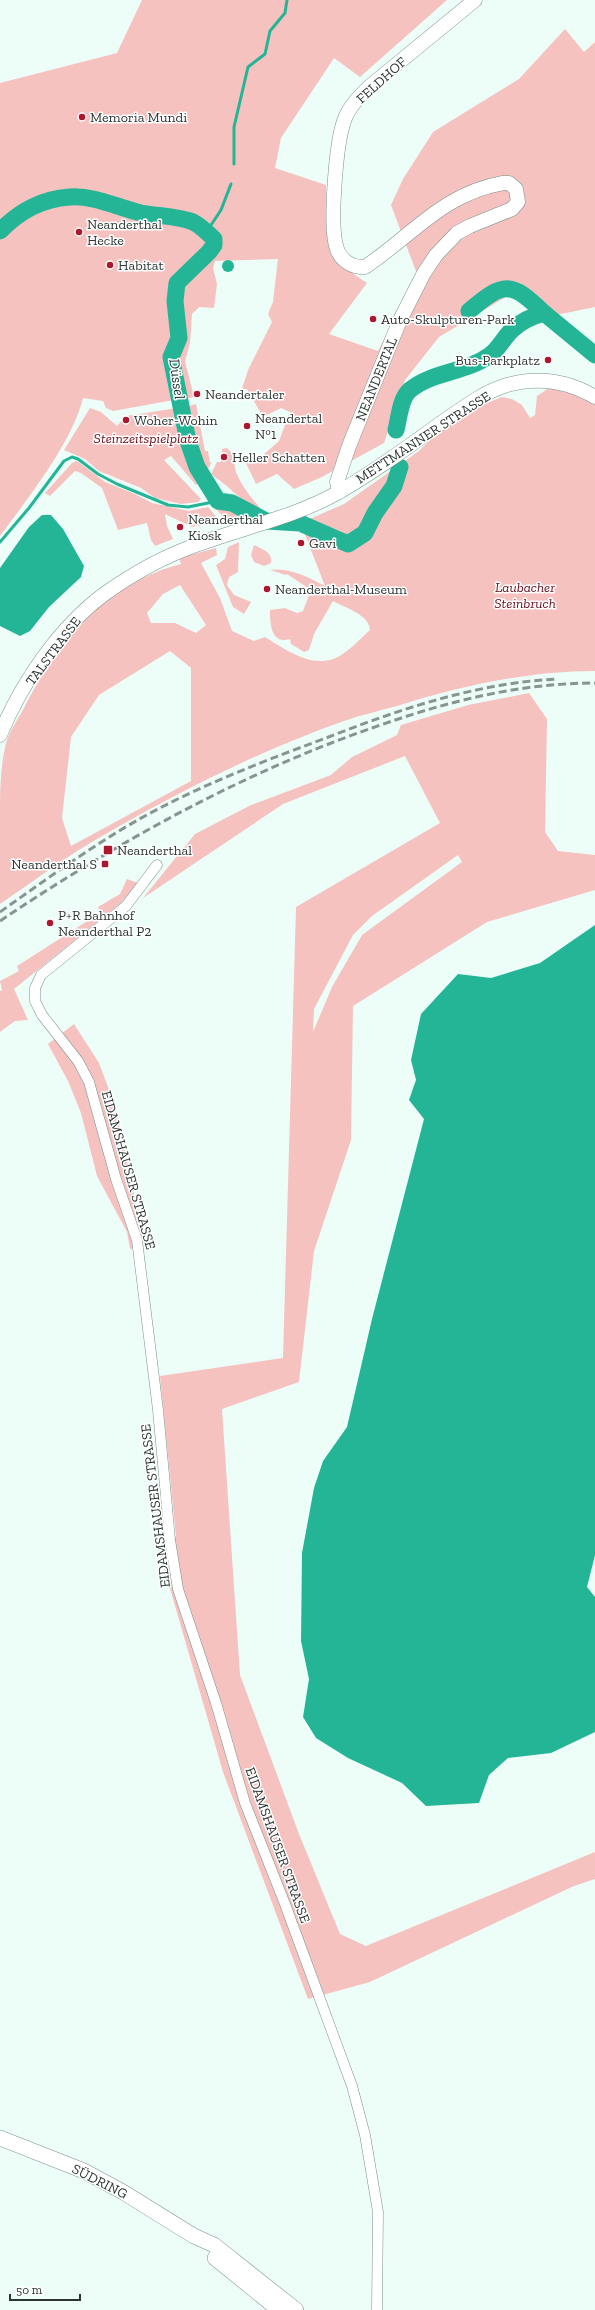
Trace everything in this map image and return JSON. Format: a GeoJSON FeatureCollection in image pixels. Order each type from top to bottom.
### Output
{"type":"FeatureCollection","features":[{"type":"Feature","properties":{"kind":"main road","name":"FELDHOF"},"geometry":{"type":"LineString","coordinates":[[342,258],[335,242],[334,208],[338,141],[344,120],[355,101],[385,72],[433,36],[475,0]]}},
{"type":"Feature","properties":{"kind":"main road","name":"NEANDERTAL"},"geometry":{"type":"LineString","coordinates":[[339,492],[337,482],[349,446],[400,320],[424,273],[436,255],[457,233],[516,207],[518,193],[513,185],[503,183],[458,198],[425,218],[365,267],[354,266],[342,258]]}},
{"type":"Feature","properties":{"kind":"main road","name":"METTMANNER STRASSE"},"geometry":{"type":"LineString","coordinates":[[276,518],[339,492],[474,401],[503,387],[522,382],[558,382],[576,387],[595,397]]}},
{"type":"Feature","properties":{"kind":"main road","name":"TALSTRASSE"},"geometry":{"type":"LineString","coordinates":[[0,735],[15,703],[48,653],[74,621],[102,596],[129,577],[176,552],[276,518]]}},
{"type":"Feature","properties":{"kind":"main road","name":"SÜDRING"},"geometry":{"type":"LineString","coordinates":[[0,2138],[84,2171],[123,2192],[194,2236],[214,2245],[296,2310]]}},
{"type":"Feature","properties":{"kind":"main road","name":"SÜDRING"},"geometry":{"type":"LineString","coordinates":[[194,2236],[208,2252],[279,2310]]}},
{"type":"Feature","properties":{"kind":"street","name":"EIDAMSHAUSER STRASSE"},"geometry":{"type":"LineString","coordinates":[[158,865],[126,906],[41,975],[37,981],[34,994],[42,1015],[78,1061],[89,1082],[116,1179],[136,1240],[158,1410],[170,1540],[178,1589],[216,1703],[245,1803],[285,1904],[352,2086],[365,2135],[378,2212],[377,2310]]}},
{"type":"Feature","properties":{"kind":"green space"},"geometry":{"type":"Polygon","coordinates":[[[142,0],[447,0],[360,77],[334,58],[281,138],[275,168],[326,185],[326,227],[331,247],[335,256],[342,264],[367,283],[329,334],[378,351],[417,274],[391,205],[403,179],[433,132],[519,79],[565,29],[584,52],[595,42],[595,307],[556,315],[519,289],[439,337],[405,380],[384,443],[322,477],[294,489],[277,474],[256,484],[243,457],[263,455],[279,441],[290,412],[281,408],[263,417],[247,389],[242,389],[248,370],[272,322],[268,314],[273,302],[278,259],[215,261],[213,268],[217,284],[214,308],[199,307],[192,314],[190,343],[185,361],[194,397],[185,399],[182,388],[172,392],[174,400],[113,411],[106,408],[103,401],[83,398],[69,433],[48,470],[0,536],[0,83],[117,53],[142,0]]]}},
{"type":"Feature","properties":{"kind":"green space","name":"Laubacher Steinbruch"},"geometry":{"type":"Polygon","coordinates":[[[549,388],[578,395],[595,404],[595,671],[520,677],[470,686],[357,717],[311,733],[279,746],[184,791],[122,825],[80,849],[0,904],[0,787],[3,758],[7,740],[37,684],[52,660],[87,618],[107,601],[130,585],[154,573],[181,564],[179,558],[216,548],[217,555],[201,563],[220,598],[232,631],[254,641],[265,637],[303,658],[324,661],[334,659],[347,651],[370,630],[369,624],[356,612],[333,601],[314,634],[309,650],[304,652],[291,644],[290,639],[285,640],[276,637],[272,629],[270,610],[285,608],[297,613],[303,611],[311,590],[287,574],[286,575],[270,570],[277,569],[291,571],[325,586],[304,532],[305,521],[344,504],[419,451],[435,435],[482,405],[502,397],[512,399],[522,405],[530,418],[535,415],[537,396],[549,388]],[[180,585],[163,594],[147,613],[151,623],[175,623],[196,633],[206,625],[180,585]],[[170,651],[99,695],[71,737],[62,818],[71,846],[191,781],[191,668],[170,651]]]}},
{"type":"Feature","properties":{"kind":"green space"},"geometry":{"type":"Polygon","coordinates":[[[196,404],[205,451],[208,451],[210,463],[212,462],[207,471],[198,458],[195,450],[185,407],[196,404]]]}},
{"type":"Feature","properties":{"kind":"green space","name":"Steinzeitspielplatz"},"geometry":{"type":"Polygon","coordinates":[[[90,408],[101,412],[117,426],[126,416],[177,408],[188,456],[202,481],[196,485],[171,456],[164,460],[201,499],[198,502],[181,504],[155,498],[141,488],[99,471],[85,459],[64,450],[90,408]]]}},
{"type":"Feature","properties":{"kind":"green space"},"geometry":{"type":"Polygon","coordinates":[[[227,448],[232,456],[236,472],[241,482],[261,509],[244,501],[211,474],[217,462],[221,462],[222,449],[227,448]]]}},
{"type":"Feature","properties":{"kind":"green space"},"geometry":{"type":"Polygon","coordinates":[[[77,461],[105,482],[135,494],[152,503],[189,511],[208,507],[220,521],[192,527],[165,514],[167,526],[173,539],[155,546],[151,540],[147,523],[118,530],[102,488],[81,473],[75,471],[50,496],[45,493],[72,463],[77,461]]]}},
{"type":"Feature","properties":{"kind":"green space"},"geometry":{"type":"Polygon","coordinates":[[[226,506],[246,514],[226,520],[214,507],[226,506]]]}},
{"type":"Feature","properties":{"kind":"green space"},"geometry":{"type":"Polygon","coordinates":[[[239,542],[238,572],[229,577],[227,585],[234,595],[251,602],[244,614],[233,607],[216,565],[225,559],[228,547],[239,542]]]}},
{"type":"Feature","properties":{"kind":"green space"},"geometry":{"type":"Polygon","coordinates":[[[254,545],[269,554],[271,563],[264,566],[254,562],[251,555],[254,545]]]}},
{"type":"Feature","properties":{"kind":"green space"},"geometry":{"type":"Polygon","coordinates":[[[529,693],[547,719],[545,832],[558,851],[595,855],[595,890],[487,922],[353,1006],[351,1140],[314,1251],[299,1382],[222,1409],[240,1675],[299,1834],[340,1934],[366,1946],[595,1852],[595,1879],[574,1886],[370,1982],[308,1999],[223,1772],[158,1547],[176,1536],[160,1376],[283,1358],[296,907],[440,823],[405,756],[283,804],[143,898],[195,834],[251,805],[331,775],[352,757],[397,735],[401,725],[468,705],[529,693]],[[458,855],[372,916],[353,935],[314,1009],[313,1032],[332,987],[362,935],[462,862],[458,855]]]}},
{"type":"Feature","properties":{"kind":"green space"},"geometry":{"type":"Polygon","coordinates":[[[127,879],[138,883],[120,904],[14,989],[28,1020],[15,1021],[0,1032],[0,991],[2,990],[0,981],[19,971],[17,966],[100,913],[98,907],[120,894],[127,879]]]}},
{"type":"Feature","properties":{"kind":"green space"},"geometry":{"type":"Polygon","coordinates":[[[74,1024],[99,1063],[115,1106],[145,1245],[130,1249],[127,1232],[97,1176],[81,1113],[68,1081],[48,1044],[74,1024]]]}},
{"type":"Feature","properties":{"kind":"shaded area"},"geometry":{"type":"Polygon","coordinates":[[[226,260],[230,260],[234,266],[230,272],[226,272],[222,268],[222,264],[226,260]]]}},
{"type":"Feature","properties":{"kind":"shaded area"},"geometry":{"type":"Polygon","coordinates":[[[42,515],[51,515],[63,529],[84,566],[81,577],[49,607],[30,631],[20,636],[0,626],[0,568],[29,527],[42,515]]]}},
{"type":"Feature","properties":{"kind":"shaded area"},"geometry":{"type":"Polygon","coordinates":[[[595,925],[595,1555],[587,1587],[595,1597],[595,1732],[551,1753],[508,1758],[489,1775],[479,1803],[426,1806],[402,1783],[348,1758],[316,1738],[303,1717],[309,1679],[301,1641],[302,1553],[314,1488],[323,1461],[347,1427],[372,1319],[424,1119],[409,1100],[416,1080],[411,1060],[421,1014],[458,974],[491,978],[540,963],[595,925]]]}},
{"type":"Feature","properties":{"kind":"waterway"},"geometry":{"type":"LineString","coordinates":[[234,164],[234,127],[248,67],[265,54],[270,31],[285,13],[287,0]]}},
{"type":"Feature","properties":{"kind":"waterway"},"geometry":{"type":"LineString","coordinates":[[207,231],[221,210],[231,184]]}},
{"type":"Feature","properties":{"kind":"waterway","name":"Düssel"},"geometry":{"type":"LineString","coordinates":[[0,231],[23,212],[40,203],[59,198],[79,197],[97,200],[141,213],[187,220],[199,226],[214,239],[214,245],[209,252],[177,283],[175,301],[179,338],[171,357],[188,441],[197,467],[218,501],[232,503],[266,521],[300,523],[348,544],[365,533],[375,513],[394,486],[400,467]]}},
{"type":"Feature","properties":{"kind":"waterway","name":"Düssel"},"geometry":{"type":"LineString","coordinates":[[469,311],[491,294],[499,290],[507,289],[515,290],[523,295],[544,313]]}},
{"type":"Feature","properties":{"kind":"waterway","name":"Düssel"},"geometry":{"type":"LineString","coordinates":[[396,430],[402,403],[410,390],[429,379],[481,361],[490,355],[515,327],[535,316],[544,313],[595,355]]}},
{"type":"Feature","properties":{"kind":"waterway"},"geometry":{"type":"LineString","coordinates":[[0,542],[29,508],[64,461],[72,457],[78,459],[98,474],[117,484],[168,505],[188,507],[218,501]]}},
{"type":"Feature","properties":{"kind":"railway"},"geometry":{"type":"LineString","coordinates":[[0,912],[70,863],[124,828],[187,794],[233,774],[354,727],[439,699],[527,681],[557,679]]}},
{"type":"Feature","properties":{"kind":"railway"},"geometry":{"type":"LineString","coordinates":[[0,921],[88,864],[180,812],[274,767],[323,746],[372,728],[454,702],[510,690],[538,686],[595,683]]}},
{"type":"Feature","properties":{"kind":"place","name":"Memoria Mundi"},"geometry":{"type":"Point","coordinates":[82,117]}},
{"type":"Feature","properties":{"kind":"place","name":"Neanderthal Hecke"},"geometry":{"type":"Point","coordinates":[79,232]}},
{"type":"Feature","properties":{"kind":"place","name":"Habitat"},"geometry":{"type":"Point","coordinates":[110,265]}},
{"type":"Feature","properties":{"kind":"place","name":"Auto-Skulpturen-Park"},"geometry":{"type":"Point","coordinates":[373,319]}},
{"type":"Feature","properties":{"kind":"place","name":"Bus-Parkplatz"},"geometry":{"type":"Point","coordinates":[548,360]}},
{"type":"Feature","properties":{"kind":"place","name":"Neandertaler"},"geometry":{"type":"Point","coordinates":[197,394]}},
{"type":"Feature","properties":{"kind":"place","name":"Woher-Wohin"},"geometry":{"type":"Point","coordinates":[126,420]}},
{"type":"Feature","properties":{"kind":"place","name":"Neandertal N°1"},"geometry":{"type":"Point","coordinates":[247,426]}},
{"type":"Feature","properties":{"kind":"place","name":"Heller Schatten"},"geometry":{"type":"Point","coordinates":[224,457]}},
{"type":"Feature","properties":{"kind":"place","name":"Neanderthal Kiosk"},"geometry":{"type":"Point","coordinates":[180,527]}},
{"type":"Feature","properties":{"kind":"place","name":"Gavi"},"geometry":{"type":"Point","coordinates":[301,543]}},
{"type":"Feature","properties":{"kind":"place","name":"Neanderthal-Museum"},"geometry":{"type":"Point","coordinates":[267,589]}},
{"type":"Feature","properties":{"kind":"place","name":"Neanderthal"},"geometry":{"type":"Point","coordinates":[108,850]}},
{"type":"Feature","properties":{"kind":"place","name":"Neanderthal S"},"geometry":{"type":"Point","coordinates":[105,864]}},
{"type":"Feature","properties":{"kind":"place","name":"P+R Bahnhof Neanderthal P2"},"geometry":{"type":"Point","coordinates":[50,923]}}]}
